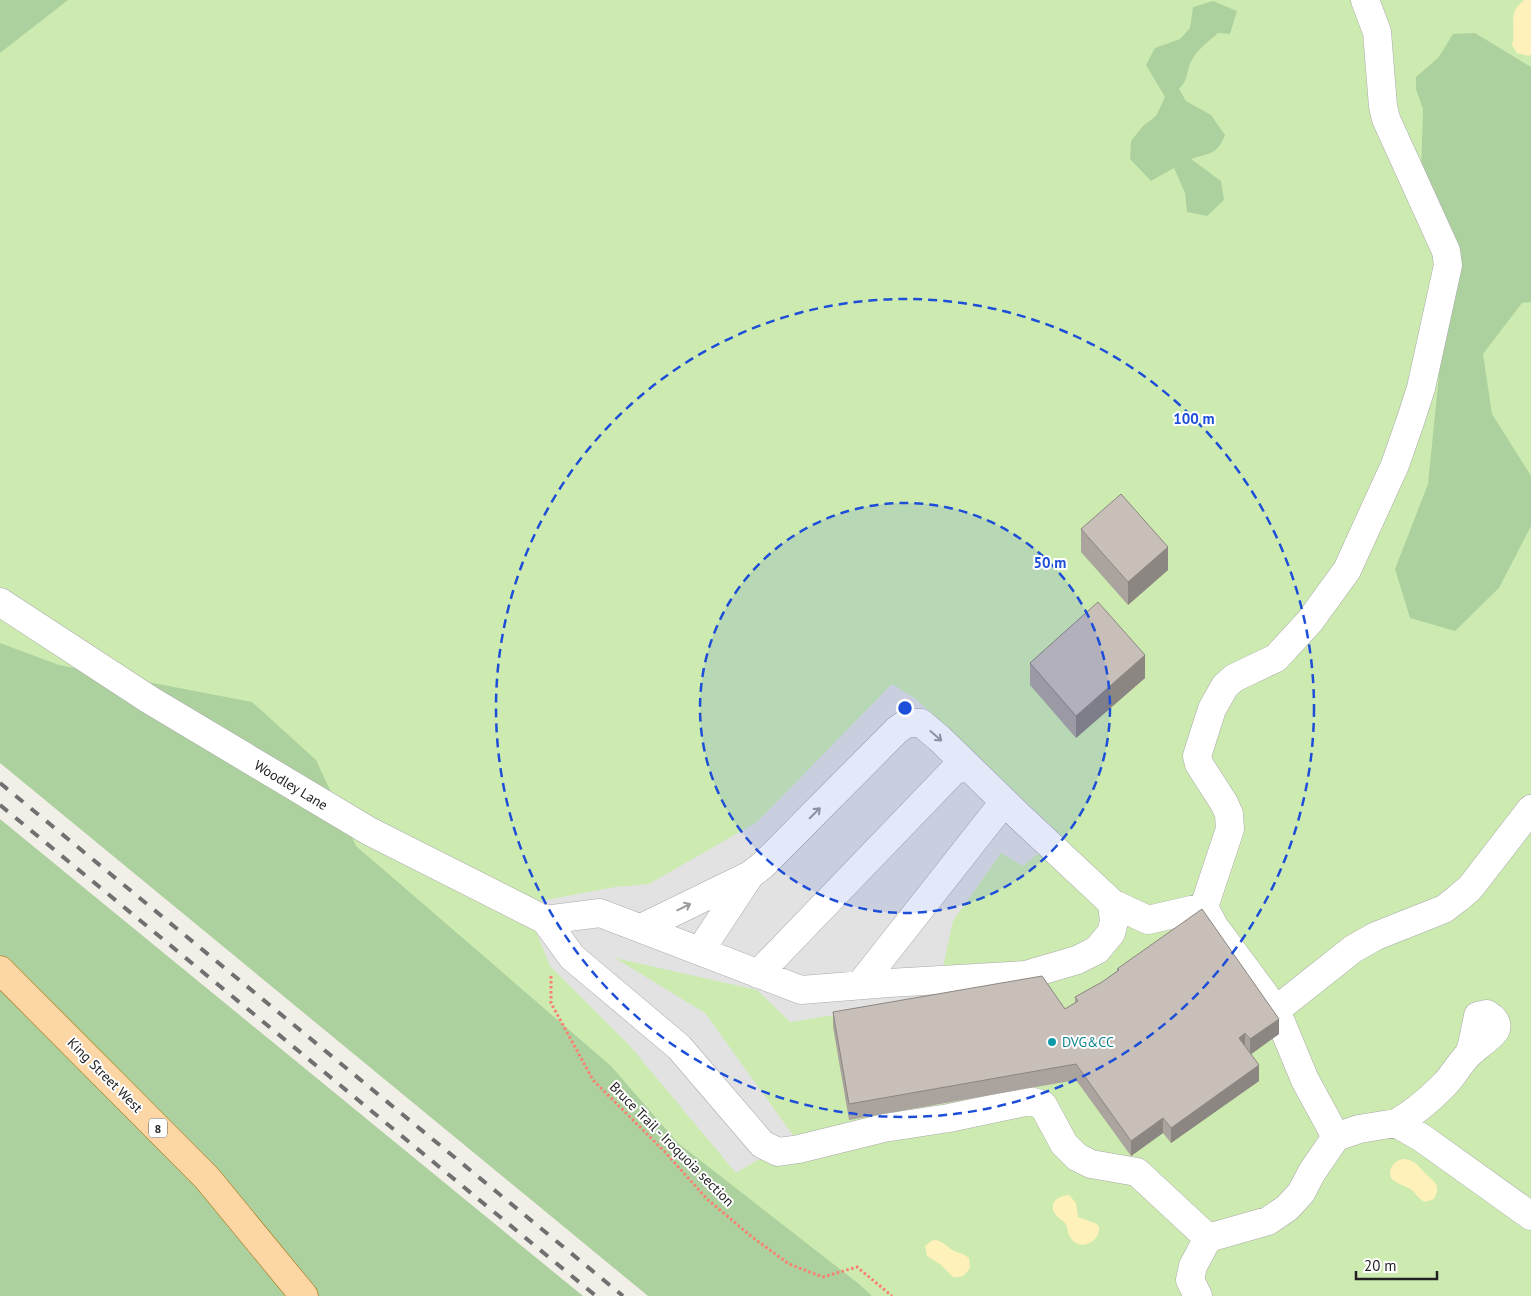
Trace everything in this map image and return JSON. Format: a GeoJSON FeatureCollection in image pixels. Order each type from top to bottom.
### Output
{"type":"FeatureCollection","features":[{"type":"Feature","properties":{"kind":"main road","name":"King Street West"},"geometry":{"type":"LineString","coordinates":[[0,970],[207,1178],[304,1296]]}},
{"type":"Feature","properties":{"kind":"street"},"geometry":{"type":"LineString","coordinates":[[1338,1132],[1305,1080],[1286,1011],[1214,926],[1204,907],[1230,829],[1224,803],[1199,764],[1198,756],[1212,709],[1225,686],[1234,678],[1276,658],[1310,621],[1347,570],[1395,465],[1411,420],[1422,382],[1448,265],[1446,251],[1386,119],[1382,106],[1377,32],[1365,0]]}},
{"type":"Feature","properties":{"kind":"street","name":"Woodley Lane"},"geometry":{"type":"LineString","coordinates":[[0,602],[150,700],[369,831],[545,920]]}},
{"type":"Feature","properties":{"kind":"street"},"geometry":{"type":"LineString","coordinates":[[641,928],[750,875],[763,865],[897,730],[907,723],[921,724],[940,739],[1112,903],[1148,920],[1204,907]]}},
{"type":"Feature","properties":{"kind":"street"},"geometry":{"type":"LineString","coordinates":[[758,974],[962,762]]}},
{"type":"Feature","properties":{"kind":"street"},"geometry":{"type":"LineString","coordinates":[[860,985],[1004,802]]}},
{"type":"Feature","properties":{"kind":"street"},"geometry":{"type":"LineString","coordinates":[[1286,1011],[1353,949],[1376,936],[1435,913],[1457,900],[1470,888],[1531,808]]}},
{"type":"Feature","properties":{"kind":"street"},"geometry":{"type":"LineString","coordinates":[[700,952],[750,875]]}},
{"type":"Feature","properties":{"kind":"street"},"geometry":{"type":"LineString","coordinates":[[1112,903],[1114,922],[1111,933],[1097,950],[1077,960],[1026,975],[801,990],[600,913],[545,920],[572,957],[679,1047],[762,1144],[770,1149],[778,1152],[799,1150],[884,1128],[949,1118],[1030,1100],[1042,1105],[1064,1144],[1077,1157],[1091,1164],[1137,1172],[1208,1238]]}},
{"type":"Feature","properties":{"kind":"street"},"geometry":{"type":"LineString","coordinates":[[1198,1296],[1190,1280],[1193,1266],[1208,1238],[1268,1221],[1287,1208],[1302,1193],[1312,1172],[1338,1132],[1396,1123],[1408,1116],[1444,1084],[1469,1054]]}},
{"type":"Feature","properties":{"kind":"street"},"geometry":{"type":"LineString","coordinates":[[1396,1123],[1422,1138],[1531,1216]]}},
{"type":"Feature","properties":{"kind":"path","name":"Bruce Trail - Iroquoia section"},"geometry":{"type":"LineString","coordinates":[[551,975],[551,1003],[593,1080],[665,1152],[707,1199],[752,1237],[789,1264],[823,1277],[857,1267],[892,1296]]}},
{"type":"Feature","properties":{"kind":"green space"},"geometry":{"type":"Polygon","coordinates":[[[0,0],[1531,0],[1531,1296],[805,1296],[0,646],[0,0]]]}},
{"type":"Feature","properties":{"kind":"green space"},"geometry":{"type":"Polygon","coordinates":[[[0,0],[68,0],[0,53],[0,0]]]}},
{"type":"Feature","properties":{"kind":"green space"},"geometry":{"type":"Polygon","coordinates":[[[1213,1],[1237,11],[1230,34],[1218,33],[1198,51],[1192,59],[1185,80],[1179,89],[1186,101],[1211,115],[1225,135],[1216,150],[1191,159],[1221,181],[1224,200],[1207,216],[1187,212],[1185,193],[1174,168],[1151,181],[1130,159],[1131,141],[1143,126],[1156,116],[1165,97],[1146,65],[1155,48],[1180,39],[1190,28],[1193,7],[1213,1]]]}},
{"type":"Feature","properties":{"kind":"green space"},"geometry":{"type":"Polygon","coordinates":[[[1475,33],[1531,67],[1531,302],[1522,303],[1483,354],[1492,414],[1531,476],[1531,526],[1499,588],[1455,631],[1410,618],[1395,569],[1428,484],[1447,295],[1421,176],[1423,109],[1416,89],[1416,77],[1438,58],[1453,34],[1475,33]]]}},
{"type":"Feature","properties":{"kind":"green space"},"geometry":{"type":"Polygon","coordinates":[[[0,643],[59,665],[252,702],[316,760],[356,846],[611,1066],[678,1143],[872,1296],[648,1296],[0,763],[0,643]]]}},
{"type":"Feature","properties":{"kind":"green space"},"geometry":{"type":"Polygon","coordinates":[[[0,819],[583,1296],[0,1296],[0,819]]]}},
{"type":"Feature","properties":{"kind":"sand"},"geometry":{"type":"Polygon","coordinates":[[[1524,0],[1531,0],[1531,54],[1529,56],[1517,53],[1512,45],[1515,10],[1524,0]]]}},
{"type":"Feature","properties":{"kind":"sand"},"geometry":{"type":"Polygon","coordinates":[[[1404,1159],[1416,1163],[1435,1183],[1437,1190],[1434,1199],[1425,1202],[1413,1191],[1393,1180],[1390,1173],[1392,1166],[1404,1159]]]}},
{"type":"Feature","properties":{"kind":"sand"},"geometry":{"type":"Polygon","coordinates":[[[1069,1195],[1076,1203],[1078,1217],[1097,1224],[1099,1227],[1096,1237],[1088,1244],[1083,1245],[1074,1242],[1069,1235],[1067,1226],[1054,1211],[1053,1204],[1055,1201],[1069,1195]]]}},
{"type":"Feature","properties":{"kind":"sand"},"geometry":{"type":"Polygon","coordinates":[[[936,1240],[969,1258],[970,1267],[965,1274],[953,1277],[940,1264],[927,1256],[925,1246],[931,1241],[936,1240]]]}},
{"type":"Feature","properties":{"kind":"shaded area"},"geometry":{"type":"Polygon","coordinates":[[[892,684],[916,699],[1061,835],[1023,866],[1001,853],[953,921],[936,999],[790,1022],[757,990],[615,958],[705,1013],[795,1138],[736,1173],[630,1046],[550,966],[525,904],[615,887],[649,884],[757,822],[892,684]]]}},
{"type":"Feature","properties":{"kind":"building"},"geometry":{"type":"Polygon","coordinates":[[[1121,494],[1168,547],[1128,582],[1081,529],[1121,494]]]}},
{"type":"Feature","properties":{"kind":"building"},"geometry":{"type":"Polygon","coordinates":[[[1098,602],[1145,655],[1076,716],[1030,663],[1098,602]]]}},
{"type":"Feature","properties":{"kind":"building","name":"DVG&CC"},"geometry":{"type":"Polygon","coordinates":[[[1202,909],[1279,1019],[1250,1039],[1245,1033],[1239,1038],[1259,1065],[1171,1128],[1163,1118],[1131,1141],[1076,1064],[849,1104],[833,1012],[1042,976],[1065,1009],[1078,1001],[1075,997],[1102,982],[1119,970],[1117,969],[1202,909]]]}},
{"type":"Feature","properties":{"kind":"railway"},"geometry":{"type":"LineString","coordinates":[[0,783],[623,1296]]}},
{"type":"Feature","properties":{"kind":"railway"},"geometry":{"type":"LineString","coordinates":[[0,805],[596,1296]]}},
{"type":"Feature","properties":{"kind":"place","name":"DVG&CC"},"geometry":{"type":"Point","coordinates":[1052,1042]}}]}
